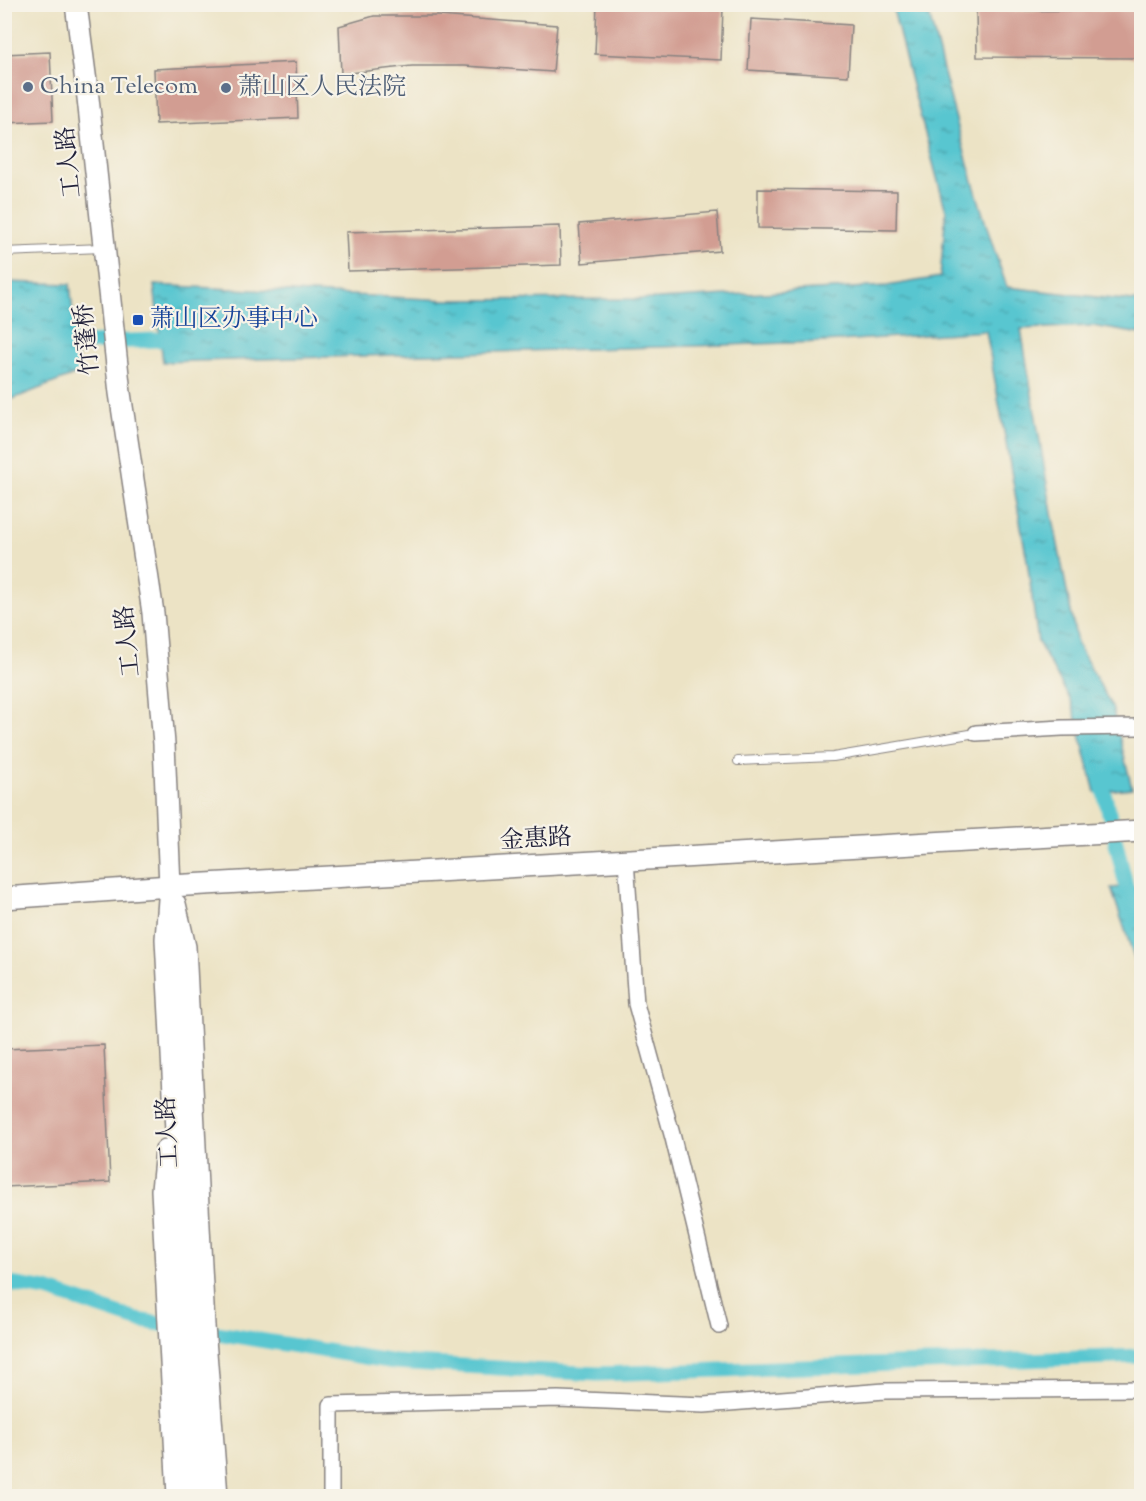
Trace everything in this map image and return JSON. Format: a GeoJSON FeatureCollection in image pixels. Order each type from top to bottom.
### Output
{"type":"FeatureCollection","features":[{"type":"Feature","properties":{"kind":"main road","name":"工人路"},"geometry":{"type":"LineString","coordinates":[[76,4],[108,279]]}},
{"type":"Feature","properties":{"kind":"main road","name":"竹蓬桥"},"geometry":{"type":"LineString","coordinates":[[108,279],[120,393]]}},
{"type":"Feature","properties":{"kind":"main road","name":"工人路"},"geometry":{"type":"LineString","coordinates":[[120,393],[153,613],[164,744],[170,886],[166,939],[183,1090],[189,1198]]}},
{"type":"Feature","properties":{"kind":"main road","name":"金惠路"},"geometry":{"type":"LineString","coordinates":[[4,898],[170,886],[1142,831]]}},
{"type":"Feature","properties":{"kind":"main road"},"geometry":{"type":"LineString","coordinates":[[178,1497],[162,1190],[183,1090]]}},
{"type":"Feature","properties":{"kind":"main road"},"geometry":{"type":"LineString","coordinates":[[183,1090],[209,1161],[227,1497]]}},
{"type":"Feature","properties":{"kind":"main road"},"geometry":{"type":"LineString","coordinates":[[189,1198],[198,1497]]}},
{"type":"Feature","properties":{"kind":"main road"},"geometry":{"type":"LineString","coordinates":[[189,1198],[204,1326],[217,1497]]}},
{"type":"Feature","properties":{"kind":"street"},"geometry":{"type":"LineString","coordinates":[[976,733],[1062,728],[1142,728]]}},
{"type":"Feature","properties":{"kind":"street"},"geometry":{"type":"LineString","coordinates":[[626,860],[636,1004],[673,1138],[719,1326]]}},
{"type":"Feature","properties":{"kind":"street"},"geometry":{"type":"LineString","coordinates":[[331,1497],[331,1405],[558,1399],[704,1405],[885,1391],[1142,1389]]}},
{"type":"Feature","properties":{"kind":"lane"},"geometry":{"type":"LineString","coordinates":[[4,252],[104,248]]}},
{"type":"Feature","properties":{"kind":"lane"},"geometry":{"type":"LineString","coordinates":[[738,761],[833,757],[976,733]]}},
{"type":"Feature","properties":{"kind":"water"},"geometry":{"type":"Polygon","coordinates":[[[892,5],[928,5],[965,152],[1007,287],[1141,302],[1141,334],[1093,326],[1021,329],[1053,519],[1077,643],[1112,707],[1132,788],[1095,792],[1072,703],[1038,642],[1027,560],[986,331],[823,342],[163,362],[154,285],[448,300],[658,299],[887,286],[940,277],[946,211],[892,5]]]}},
{"type":"Feature","properties":{"kind":"water"},"geometry":{"type":"Polygon","coordinates":[[[5,282],[70,284],[79,373],[5,402],[5,282]]]}},
{"type":"Feature","properties":{"kind":"water"},"geometry":{"type":"Polygon","coordinates":[[[1142,886],[1141,978],[1111,888],[1142,886]]]}},
{"type":"Feature","properties":{"kind":"building"},"geometry":{"type":"Polygon","coordinates":[[[597,4],[723,8],[721,60],[595,54],[597,4]]]}},
{"type":"Feature","properties":{"kind":"building"},"geometry":{"type":"Polygon","coordinates":[[[1142,10],[1142,58],[977,57],[976,11],[1142,10]]]}},
{"type":"Feature","properties":{"kind":"building"},"geometry":{"type":"Polygon","coordinates":[[[374,16],[439,16],[557,25],[553,72],[465,66],[412,66],[341,74],[339,26],[374,16]]]}},
{"type":"Feature","properties":{"kind":"building"},"geometry":{"type":"Polygon","coordinates":[[[751,19],[851,25],[848,76],[748,70],[751,19]]]}},
{"type":"Feature","properties":{"kind":"building","name":"China Telecom"},"geometry":{"type":"Polygon","coordinates":[[[50,52],[53,121],[4,123],[4,54],[50,52]]]}},
{"type":"Feature","properties":{"kind":"building"},"geometry":{"type":"Polygon","coordinates":[[[296,62],[298,118],[156,124],[154,69],[296,62]]]}},
{"type":"Feature","properties":{"kind":"building"},"geometry":{"type":"Polygon","coordinates":[[[758,189],[897,191],[896,230],[758,228],[758,189]]]}},
{"type":"Feature","properties":{"kind":"building"},"geometry":{"type":"Polygon","coordinates":[[[717,212],[720,251],[582,263],[579,224],[717,212]]]}},
{"type":"Feature","properties":{"kind":"building"},"geometry":{"type":"Polygon","coordinates":[[[560,226],[561,265],[348,271],[346,232],[560,226]]]}},
{"type":"Feature","properties":{"kind":"building"},"geometry":{"type":"Polygon","coordinates":[[[104,1045],[110,1182],[4,1187],[4,1049],[104,1045]]]}},
{"type":"Feature","properties":{"kind":"waterway"},"geometry":{"type":"LineString","coordinates":[[58,344],[181,339]]}},
{"type":"Feature","properties":{"kind":"waterway"},"geometry":{"type":"LineString","coordinates":[[1099,771],[1131,906]]}},
{"type":"Feature","properties":{"kind":"waterway"},"geometry":{"type":"LineString","coordinates":[[4,1283],[47,1290],[137,1320],[395,1362],[597,1374],[1142,1356]]}},
{"type":"Feature","properties":{"kind":"place","name":"China Telecom"},"geometry":{"type":"Point","coordinates":[28,87]}},
{"type":"Feature","properties":{"kind":"place","name":"萧山区人民法院"},"geometry":{"type":"Point","coordinates":[226,88]}},
{"type":"Feature","properties":{"kind":"place","name":"萧山区办事中心"},"geometry":{"type":"Point","coordinates":[138,320]}}]}
